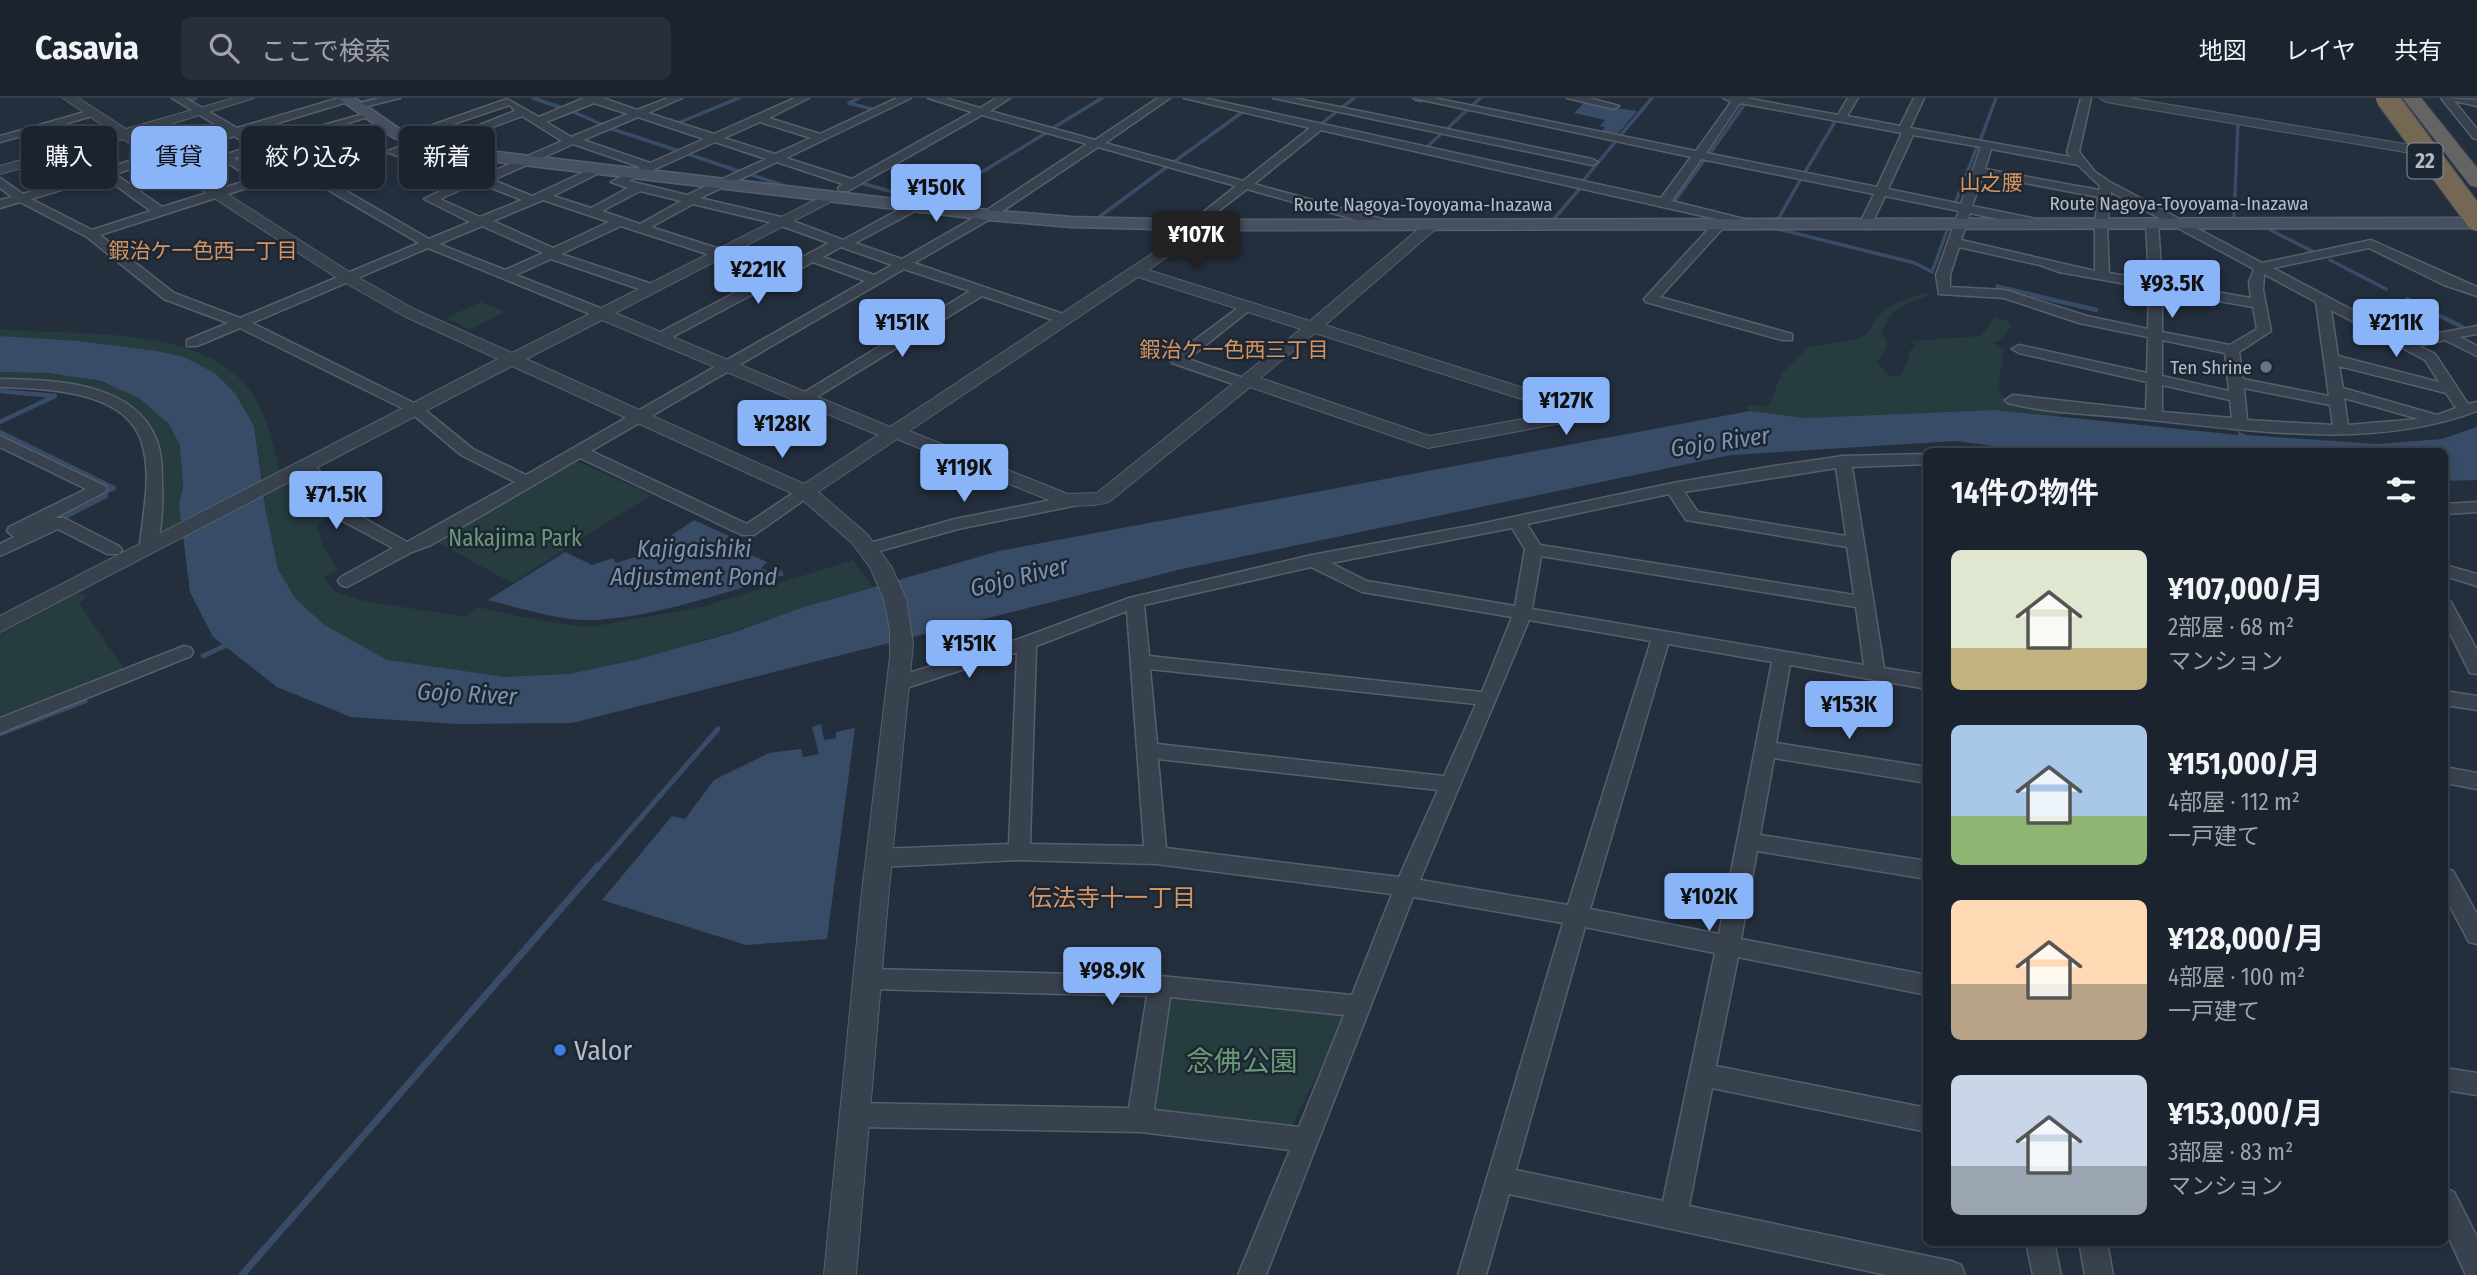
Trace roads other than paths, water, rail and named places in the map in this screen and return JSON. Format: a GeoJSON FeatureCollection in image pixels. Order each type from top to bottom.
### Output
{"type":"FeatureCollection","features":[{"type":"Feature","properties":{"kind":"highway","name":"22"},"geometry":{"type":"LineString","coordinates":[[2379,98],[2475,224]]}},
{"type":"Feature","properties":{"kind":"highway"},"geometry":{"type":"LineString","coordinates":[[2387,98],[2475,224]]}},
{"type":"Feature","properties":{"kind":"highway","name":"22"},"geometry":{"type":"LineString","coordinates":[[2411,98],[2469,162],[2477,184]]}},
{"type":"Feature","properties":{"kind":"highway"},"geometry":{"type":"LineString","coordinates":[[2411,98],[2477,184]]}},
{"type":"Feature","properties":{"kind":"highway"},"geometry":{"type":"LineString","coordinates":[[2469,162],[2457,187],[2475,224]]}},
{"type":"Feature","properties":{"kind":"main road","name":"Route Nagoya-Toyoyama-Inazawa"},"geometry":{"type":"LineString","coordinates":[[354,104],[399,130]]}},
{"type":"Feature","properties":{"kind":"main road","name":"Route Nagoya-Toyoyama-Inazawa"},"geometry":{"type":"LineString","coordinates":[[495,157],[598,169],[635,180],[720,183],[988,215],[1070,222],[1195,225],[1869,225],[1963,216],[2041,224],[2475,224]]}},
{"type":"Feature","properties":{"kind":"street"},"geometry":{"type":"LineString","coordinates":[[69,98],[131,137]]}},
{"type":"Feature","properties":{"kind":"street"},"geometry":{"type":"LineString","coordinates":[[177,98],[241,133]]}},
{"type":"Feature","properties":{"kind":"street"},"geometry":{"type":"LineString","coordinates":[[0,170],[248,98]]}},
{"type":"Feature","properties":{"kind":"street"},"geometry":{"type":"LineString","coordinates":[[227,134],[354,104],[395,98]]}},
{"type":"Feature","properties":{"kind":"street"},"geometry":{"type":"LineString","coordinates":[[495,176],[571,141],[677,98]]}},
{"type":"Feature","properties":{"kind":"street"},"geometry":{"type":"LineString","coordinates":[[592,212],[635,180],[648,166],[804,98]]}},
{"type":"Feature","properties":{"kind":"street"},"geometry":{"type":"LineString","coordinates":[[641,228],[720,183],[906,98]]}},
{"type":"Feature","properties":{"kind":"street"},"geometry":{"type":"LineString","coordinates":[[933,98],[1385,224]]}},
{"type":"Feature","properties":{"kind":"street"},"geometry":{"type":"LineString","coordinates":[[0,625],[153,543],[831,196],[1005,98]]}},
{"type":"Feature","properties":{"kind":"street"},"geometry":{"type":"LineString","coordinates":[[347,582],[406,548],[425,541],[988,215],[1165,98]]}},
{"type":"Feature","properties":{"kind":"street"},"geometry":{"type":"LineString","coordinates":[[1189,98],[1664,202],[1748,224]]}},
{"type":"Feature","properties":{"kind":"street"},"geometry":{"type":"LineString","coordinates":[[1278,98],[1342,111],[1461,121],[1603,150],[1698,155],[1881,191],[1963,216]]}},
{"type":"Feature","properties":{"kind":"street"},"geometry":{"type":"LineString","coordinates":[[580,452],[748,531],[1191,234],[1195,225],[1362,98]]}},
{"type":"Feature","properties":{"kind":"street"},"geometry":{"type":"LineString","coordinates":[[1419,98],[1461,121],[1603,150]]}},
{"type":"Feature","properties":{"kind":"street"},"geometry":{"type":"LineString","coordinates":[[1430,151],[1485,98]]}},
{"type":"Feature","properties":{"kind":"street"},"geometry":{"type":"LineString","coordinates":[[1572,98],[1614,106]]}},
{"type":"Feature","properties":{"kind":"street"},"geometry":{"type":"LineString","coordinates":[[1808,113],[1818,98]]}},
{"type":"Feature","properties":{"kind":"street"},"geometry":{"type":"LineString","coordinates":[[1841,118],[1853,98]]}},
{"type":"Feature","properties":{"kind":"street"},"geometry":{"type":"LineString","coordinates":[[1869,225],[1868,219],[1919,98]]}},
{"type":"Feature","properties":{"kind":"street"},"geometry":{"type":"LineString","coordinates":[[2086,98],[2073,152],[2078,162],[2106,190]]}},
{"type":"Feature","properties":{"kind":"street"},"geometry":{"type":"LineString","coordinates":[[2106,98],[2417,149]]}},
{"type":"Feature","properties":{"kind":"street"},"geometry":{"type":"LineString","coordinates":[[2446,98],[2477,135]]}},
{"type":"Feature","properties":{"kind":"street"},"geometry":{"type":"LineString","coordinates":[[2456,98],[2474,101]]}},
{"type":"Feature","properties":{"kind":"street"},"geometry":{"type":"LineString","coordinates":[[538,121],[593,99],[853,183]]}},
{"type":"Feature","properties":{"kind":"street"},"geometry":{"type":"LineString","coordinates":[[1664,202],[1735,99],[2078,162]]}},
{"type":"Feature","properties":{"kind":"street"},"geometry":{"type":"LineString","coordinates":[[449,126],[504,100],[571,141],[648,166]]}},
{"type":"Feature","properties":{"kind":"street"},"geometry":{"type":"LineString","coordinates":[[306,126],[354,104]]}},
{"type":"Feature","properties":{"kind":"street"},"geometry":{"type":"LineString","coordinates":[[2218,104],[2225,118]]}},
{"type":"Feature","properties":{"kind":"street"},"geometry":{"type":"LineString","coordinates":[[472,126],[523,112]]}},
{"type":"Feature","properties":{"kind":"street"},"geometry":{"type":"LineString","coordinates":[[0,139],[92,113]]}},
{"type":"Feature","properties":{"kind":"street"},"geometry":{"type":"LineString","coordinates":[[758,118],[820,137]]}},
{"type":"Feature","properties":{"kind":"street"},"geometry":{"type":"LineString","coordinates":[[1987,145],[1943,275],[1944,291],[2005,294],[2084,320],[2232,350],[2264,331],[2256,287],[2257,273],[2261,267],[2371,244],[2449,282],[2477,292]]}},
{"type":"Feature","properties":{"kind":"street"},"geometry":{"type":"LineString","coordinates":[[1574,183],[1603,150]]}},
{"type":"Feature","properties":{"kind":"street"},"geometry":{"type":"LineString","coordinates":[[241,152],[225,157],[241,167]]}},
{"type":"Feature","properties":{"kind":"street"},"geometry":{"type":"LineString","coordinates":[[192,343],[537,198],[598,169]]}},
{"type":"Feature","properties":{"kind":"street"},"geometry":{"type":"LineString","coordinates":[[1978,171],[2106,190],[2180,224],[2430,357],[2452,390],[2471,409],[2439,420],[2393,429],[2342,430],[2154,417],[2012,400]]}},
{"type":"Feature","properties":{"kind":"street"},"geometry":{"type":"LineString","coordinates":[[635,180],[690,199],[780,222],[1063,319]]}},
{"type":"Feature","properties":{"kind":"street"},"geometry":{"type":"LineString","coordinates":[[117,181],[161,212]]}},
{"type":"Feature","properties":{"kind":"street"},"geometry":{"type":"LineString","coordinates":[[0,182],[21,198],[91,234],[169,296],[241,323],[415,409],[467,452],[527,482]]}},
{"type":"Feature","properties":{"kind":"street"},"geometry":{"type":"LineString","coordinates":[[495,184],[718,253]]}},
{"type":"Feature","properties":{"kind":"street"},"geometry":{"type":"LineString","coordinates":[[91,234],[241,187]]}},
{"type":"Feature","properties":{"kind":"street"},"geometry":{"type":"LineString","coordinates":[[0,204],[52,189]]}},
{"type":"Feature","properties":{"kind":"street"},"geometry":{"type":"LineString","coordinates":[[210,189],[348,278],[435,326],[805,492],[859,535],[873,555],[895,600],[903,640],[879,858],[840,1275]]}},
{"type":"Feature","properties":{"kind":"street"},"geometry":{"type":"LineString","coordinates":[[335,189],[429,244],[805,398],[1072,501]]}},
{"type":"Feature","properties":{"kind":"street"},"geometry":{"type":"LineString","coordinates":[[452,189],[430,199],[518,235],[552,253],[650,288]]}},
{"type":"Feature","properties":{"kind":"street"},"geometry":{"type":"LineString","coordinates":[[2102,275],[2101,224],[2106,190]]}},
{"type":"Feature","properties":{"kind":"street"},"geometry":{"type":"LineString","coordinates":[[660,338],[811,257],[915,206]]}},
{"type":"Feature","properties":{"kind":"street"},"geometry":{"type":"LineString","coordinates":[[505,275],[621,221]]}},
{"type":"Feature","properties":{"kind":"street"},"geometry":{"type":"LineString","coordinates":[[2371,223],[2371,244]]}},
{"type":"Feature","properties":{"kind":"street"},"geometry":{"type":"LineString","coordinates":[[873,555],[956,524],[1072,501],[1102,498],[1313,327],[1433,224]]}},
{"type":"Feature","properties":{"kind":"street"},"geometry":{"type":"LineString","coordinates":[[2152,224],[2157,261],[2154,417]]}},
{"type":"Feature","properties":{"kind":"street"},"geometry":{"type":"LineString","coordinates":[[1719,225],[1651,299],[1787,337]]}},
{"type":"Feature","properties":{"kind":"street"},"geometry":{"type":"LineString","coordinates":[[1954,242],[2044,262],[2059,268],[2260,304]]}},
{"type":"Feature","properties":{"kind":"street"},"geometry":{"type":"LineString","coordinates":[[811,257],[876,280]]}},
{"type":"Feature","properties":{"kind":"street"},"geometry":{"type":"LineString","coordinates":[[1136,271],[1568,408],[1571,415],[1427,442],[1177,360],[1246,306]]}},
{"type":"Feature","properties":{"kind":"street"},"geometry":{"type":"LineString","coordinates":[[805,398],[980,291]]}},
{"type":"Feature","properties":{"kind":"street"},"geometry":{"type":"LineString","coordinates":[[2323,300],[2342,430]]}},
{"type":"Feature","properties":{"kind":"street"},"geometry":{"type":"LineString","coordinates":[[2405,344],[2477,330]]}},
{"type":"Feature","properties":{"kind":"street"},"geometry":{"type":"LineString","coordinates":[[2447,336],[2477,352]]}},
{"type":"Feature","properties":{"kind":"street"},"geometry":{"type":"LineString","coordinates":[[2019,349],[2154,379],[2236,389],[2337,396],[2439,420]]}},
{"type":"Feature","properties":{"kind":"street"},"geometry":{"type":"LineString","coordinates":[[2232,350],[2240,424]]}},
{"type":"Feature","properties":{"kind":"street"},"geometry":{"type":"LineString","coordinates":[[2331,359],[2452,390]]}},
{"type":"Feature","properties":{"kind":"street"},"geometry":{"type":"LineString","coordinates":[[0,383],[47,385],[96,394],[127,410],[148,439],[155,484],[153,543]]}},
{"type":"Feature","properties":{"kind":"street"},"geometry":{"type":"LineString","coordinates":[[0,441],[99,489],[15,531],[27,538]]}},
{"type":"Feature","properties":{"kind":"street"},"geometry":{"type":"LineString","coordinates":[[901,675],[1027,642],[1135,602],[1312,560],[1517,522],[1673,488],[1843,461],[1923,460]]}},
{"type":"Feature","properties":{"kind":"street"},"geometry":{"type":"LineString","coordinates":[[1843,461],[1875,673]]}},
{"type":"Feature","properties":{"kind":"street"},"geometry":{"type":"LineString","coordinates":[[306,465],[345,515],[406,548]]}},
{"type":"Feature","properties":{"kind":"street"},"geometry":{"type":"LineString","coordinates":[[1673,488],[1692,516],[1855,543]]}},
{"type":"Feature","properties":{"kind":"street"},"geometry":{"type":"LineString","coordinates":[[2448,509],[2477,507]]}},
{"type":"Feature","properties":{"kind":"street"},"geometry":{"type":"LineString","coordinates":[[0,551],[58,522],[113,550]]}},
{"type":"Feature","properties":{"kind":"street"},"geometry":{"type":"LineString","coordinates":[[1252,1275],[1307,1140],[1357,1006],[1522,615],[1534,549],[1517,522]]}},
{"type":"Feature","properties":{"kind":"street"},"geometry":{"type":"LineString","coordinates":[[1534,549],[1864,602]]}},
{"type":"Feature","properties":{"kind":"street"},"geometry":{"type":"LineString","coordinates":[[1312,560],[1362,586],[1923,681]]}},
{"type":"Feature","properties":{"kind":"street"},"geometry":{"type":"LineString","coordinates":[[2448,571],[2477,580]]}},
{"type":"Feature","properties":{"kind":"street"},"geometry":{"type":"LineString","coordinates":[[1135,602],[1156,855]]}},
{"type":"Feature","properties":{"kind":"street"},"geometry":{"type":"LineString","coordinates":[[2448,617],[2453,636],[2477,668]]}},
{"type":"Feature","properties":{"kind":"street"},"geometry":{"type":"LineString","coordinates":[[1472,1275],[1502,1180],[1605,818],[1661,638]]}},
{"type":"Feature","properties":{"kind":"street"},"geometry":{"type":"LineString","coordinates":[[1019,852],[1027,642]]}},
{"type":"Feature","properties":{"kind":"street"},"geometry":{"type":"LineString","coordinates":[[0,726],[184,652]]}},
{"type":"Feature","properties":{"kind":"street"},"geometry":{"type":"LineString","coordinates":[[1674,1215],[1782,658]]}},
{"type":"Feature","properties":{"kind":"street"},"geometry":{"type":"LineString","coordinates":[[1139,661],[1488,699]]}},
{"type":"Feature","properties":{"kind":"street"},"geometry":{"type":"LineString","coordinates":[[2448,699],[2477,704]]}},
{"type":"Feature","properties":{"kind":"street"},"geometry":{"type":"LineString","coordinates":[[1765,749],[1923,774]]}},
{"type":"Feature","properties":{"kind":"street"},"geometry":{"type":"LineString","coordinates":[[1148,750],[1451,784]]}},
{"type":"Feature","properties":{"kind":"street"},"geometry":{"type":"LineString","coordinates":[[2448,776],[2477,781]]}},
{"type":"Feature","properties":{"kind":"street"},"geometry":{"type":"LineString","coordinates":[[1748,841],[1923,869]]}},
{"type":"Feature","properties":{"kind":"street"},"geometry":{"type":"LineString","coordinates":[[879,858],[1019,852],[1156,855],[1406,887],[1578,916],[1923,984]]}},
{"type":"Feature","properties":{"kind":"street"},"geometry":{"type":"LineString","coordinates":[[2448,882],[2477,935]]}},
{"type":"Feature","properties":{"kind":"street"},"geometry":{"type":"LineString","coordinates":[[868,979],[1160,986],[1357,1006]]}},
{"type":"Feature","properties":{"kind":"street"},"geometry":{"type":"LineString","coordinates":[[1140,1120],[1160,986]]}},
{"type":"Feature","properties":{"kind":"street"},"geometry":{"type":"LineString","coordinates":[[1703,1075],[1923,1119]]}},
{"type":"Feature","properties":{"kind":"street"},"geometry":{"type":"LineString","coordinates":[[2448,1079],[2477,1084]]}},
{"type":"Feature","properties":{"kind":"street"},"geometry":{"type":"LineString","coordinates":[[855,1115],[1140,1120],[1307,1140]]}},
{"type":"Feature","properties":{"kind":"street"},"geometry":{"type":"LineString","coordinates":[[1502,1180],[1951,1275]]}},
{"type":"Feature","properties":{"kind":"street"},"geometry":{"type":"LineString","coordinates":[[2449,1216],[2477,1267]]}},
{"type":"Feature","properties":{"kind":"street"},"geometry":{"type":"LineString","coordinates":[[2041,1246],[2047,1275]]}},
{"type":"Feature","properties":{"kind":"street"},"geometry":{"type":"LineString","coordinates":[[2093,1246],[2099,1275]]}},
{"type":"Feature","properties":{"kind":"water"},"geometry":{"type":"Polygon","coordinates":[[[1584,103],[1637,111],[1617,135],[1601,132],[1605,127],[1600,126],[1605,120],[1574,113],[1584,103]]]}},
{"type":"Feature","properties":{"kind":"water","name":"Gojo River"},"geometry":{"type":"Polygon","coordinates":[[[0,336],[79,341],[157,351],[184,357],[215,373],[235,393],[254,426],[266,512],[278,569],[295,598],[323,624],[387,660],[505,677],[569,674],[635,660],[732,633],[801,608],[999,551],[1750,411],[1805,418],[1996,410],[2238,435],[2238,431],[2246,435],[2377,444],[2442,439],[2477,427],[2477,480],[2448,481],[2448,448],[2008,448],[1955,441],[1731,455],[1182,569],[572,723],[457,724],[351,717],[277,687],[213,637],[190,592],[179,504],[183,486],[180,445],[168,423],[139,398],[101,381],[48,373],[0,372],[0,336]]]}},
{"type":"Feature","properties":{"kind":"water","name":"Kajigaishiki Adjustment Pond"},"geometry":{"type":"Polygon","coordinates":[[[694,520],[729,536],[723,542],[767,562],[761,568],[775,574],[781,570],[784,575],[662,610],[589,620],[538,613],[488,600],[565,552],[592,565],[613,558],[616,563],[644,554],[694,520]]]}},
{"type":"Feature","properties":{"kind":"water"},"geometry":{"type":"Polygon","coordinates":[[[821,724],[824,740],[836,738],[836,732],[855,728],[827,939],[746,945],[602,900],[672,816],[685,819],[714,780],[769,753],[801,749],[803,757],[819,754],[812,727],[821,724]]]}},
{"type":"Feature","properties":{"kind":"waterway"},"geometry":{"type":"LineString","coordinates":[[190,100],[196,98]]}},
{"type":"Feature","properties":{"kind":"waterway"},"geometry":{"type":"LineString","coordinates":[[361,102],[379,98]]}},
{"type":"Feature","properties":{"kind":"waterway"},"geometry":{"type":"LineString","coordinates":[[533,98],[565,109]]}},
{"type":"Feature","properties":{"kind":"waterway"},"geometry":{"type":"LineString","coordinates":[[678,123],[739,98]]}},
{"type":"Feature","properties":{"kind":"waterway"},"geometry":{"type":"LineString","coordinates":[[859,98],[849,103],[875,110]]}},
{"type":"Feature","properties":{"kind":"waterway"},"geometry":{"type":"LineString","coordinates":[[1053,128],[1102,98]]}},
{"type":"Feature","properties":{"kind":"waterway"},"geometry":{"type":"LineString","coordinates":[[1321,124],[1354,98]]}},
{"type":"Feature","properties":{"kind":"waterway"},"geometry":{"type":"LineString","coordinates":[[1472,106],[1480,98]]}},
{"type":"Feature","properties":{"kind":"waterway"},"geometry":{"type":"LineString","coordinates":[[1620,136],[1652,98]]}},
{"type":"Feature","properties":{"kind":"waterway"},"geometry":{"type":"LineString","coordinates":[[1980,141],[1996,98]]}},
{"type":"Feature","properties":{"kind":"waterway"},"geometry":{"type":"LineString","coordinates":[[1416,100],[1421,101]]}},
{"type":"Feature","properties":{"kind":"waterway"},"geometry":{"type":"LineString","coordinates":[[1710,153],[1744,105]]}},
{"type":"Feature","properties":{"kind":"waterway"},"geometry":{"type":"LineString","coordinates":[[569,110],[603,125]]}},
{"type":"Feature","properties":{"kind":"waterway"},"geometry":{"type":"LineString","coordinates":[[1447,129],[1467,110]]}},
{"type":"Feature","properties":{"kind":"waterway"},"geometry":{"type":"LineString","coordinates":[[1175,161],[1244,111]]}},
{"type":"Feature","properties":{"kind":"waterway"},"geometry":{"type":"LineString","coordinates":[[1805,172],[1836,120]]}},
{"type":"Feature","properties":{"kind":"waterway"},"geometry":{"type":"LineString","coordinates":[[2234,217],[2238,123]]}},
{"type":"Feature","properties":{"kind":"waterway"},"geometry":{"type":"LineString","coordinates":[[609,128],[679,151]]}},
{"type":"Feature","properties":{"kind":"waterway"},"geometry":{"type":"LineString","coordinates":[[861,183],[931,203],[1046,133]]}},
{"type":"Feature","properties":{"kind":"waterway"},"geometry":{"type":"LineString","coordinates":[[1421,147],[1426,148],[1440,135]]}},
{"type":"Feature","properties":{"kind":"waterway"},"geometry":{"type":"LineString","coordinates":[[1585,182],[1582,182],[1616,141]]}},
{"type":"Feature","properties":{"kind":"waterway"},"geometry":{"type":"LineString","coordinates":[[1956,201],[1977,147]]}},
{"type":"Feature","properties":{"kind":"waterway"},"geometry":{"type":"LineString","coordinates":[[685,153],[741,172]]}},
{"type":"Feature","properties":{"kind":"waterway"},"geometry":{"type":"LineString","coordinates":[[1677,203],[1674,202],[1705,159]]}},
{"type":"Feature","properties":{"kind":"waterway"},"geometry":{"type":"LineString","coordinates":[[1095,220],[1168,166]]}},
{"type":"Feature","properties":{"kind":"waterway"},"geometry":{"type":"LineString","coordinates":[[746,173],[785,186]]}},
{"type":"Feature","properties":{"kind":"waterway"},"geometry":{"type":"LineString","coordinates":[[1777,221],[1802,177]]}},
{"type":"Feature","properties":{"kind":"waterway"},"geometry":{"type":"LineString","coordinates":[[1553,220],[1582,186]]}},
{"type":"Feature","properties":{"kind":"waterway"},"geometry":{"type":"LineString","coordinates":[[1774,228],[1915,263],[1932,272],[1948,228]]}},
{"type":"Feature","properties":{"kind":"waterway"},"geometry":{"type":"LineString","coordinates":[[2270,230],[2314,252]]}},
{"type":"Feature","properties":{"kind":"waterway"},"geometry":{"type":"LineString","coordinates":[[2330,260],[2386,289]]}},
{"type":"Feature","properties":{"kind":"waterway"},"geometry":{"type":"LineString","coordinates":[[1997,286],[2039,296]]}},
{"type":"Feature","properties":{"kind":"waterway"},"geometry":{"type":"LineString","coordinates":[[2032,295],[2096,310]]}},
{"type":"Feature","properties":{"kind":"waterway"},"geometry":{"type":"LineString","coordinates":[[2407,299],[2462,327]]}},
{"type":"Feature","properties":{"kind":"waterway"},"geometry":{"type":"LineString","coordinates":[[0,391],[55,396],[0,422]]}},
{"type":"Feature","properties":{"kind":"waterway"},"geometry":{"type":"LineString","coordinates":[[0,432],[114,488],[98,496]]}},
{"type":"Feature","properties":{"kind":"waterway"},"geometry":{"type":"LineString","coordinates":[[61,514],[58,515],[63,518],[106,496]]}},
{"type":"Feature","properties":{"kind":"waterway"},"geometry":{"type":"LineString","coordinates":[[203,656],[229,644]]}},
{"type":"Feature","properties":{"kind":"waterway"},"geometry":{"type":"LineString","coordinates":[[0,734],[85,701]]}},
{"type":"Feature","properties":{"kind":"waterway"},"geometry":{"type":"LineString","coordinates":[[597,868],[718,729]]}},
{"type":"Feature","properties":{"kind":"waterway"},"geometry":{"type":"LineString","coordinates":[[242,1275],[598,866]]}},
{"type":"Feature","properties":{"kind":"place","name":"Ten Shrine"},"geometry":{"type":"Point","coordinates":[2266,367]}},
{"type":"Feature","properties":{"kind":"place","name":"Valor"},"geometry":{"type":"Point","coordinates":[560,1050]}},
{"type":"Feature","properties":{"kind":"district","name":"山之腰"},"geometry":{"type":"Point","coordinates":[1991,183]}},
{"type":"Feature","properties":{"kind":"district","name":"鍜治ケ一色西一丁目"},"geometry":{"type":"Point","coordinates":[203,251]}},
{"type":"Feature","properties":{"kind":"district","name":"鍜治ケ一色西三丁目"},"geometry":{"type":"Point","coordinates":[1234,350]}},
{"type":"Feature","properties":{"kind":"district","name":"伝法寺十一丁目"},"geometry":{"type":"Point","coordinates":[1112,898]}},
{"type":"Feature","properties":{"kind":"park label","name":"Nakajima Park"},"geometry":{"type":"Point","coordinates":[515,538]}},
{"type":"Feature","properties":{"kind":"park label","name":"念佛公園"},"geometry":{"type":"Point","coordinates":[1242,1061]}}]}
